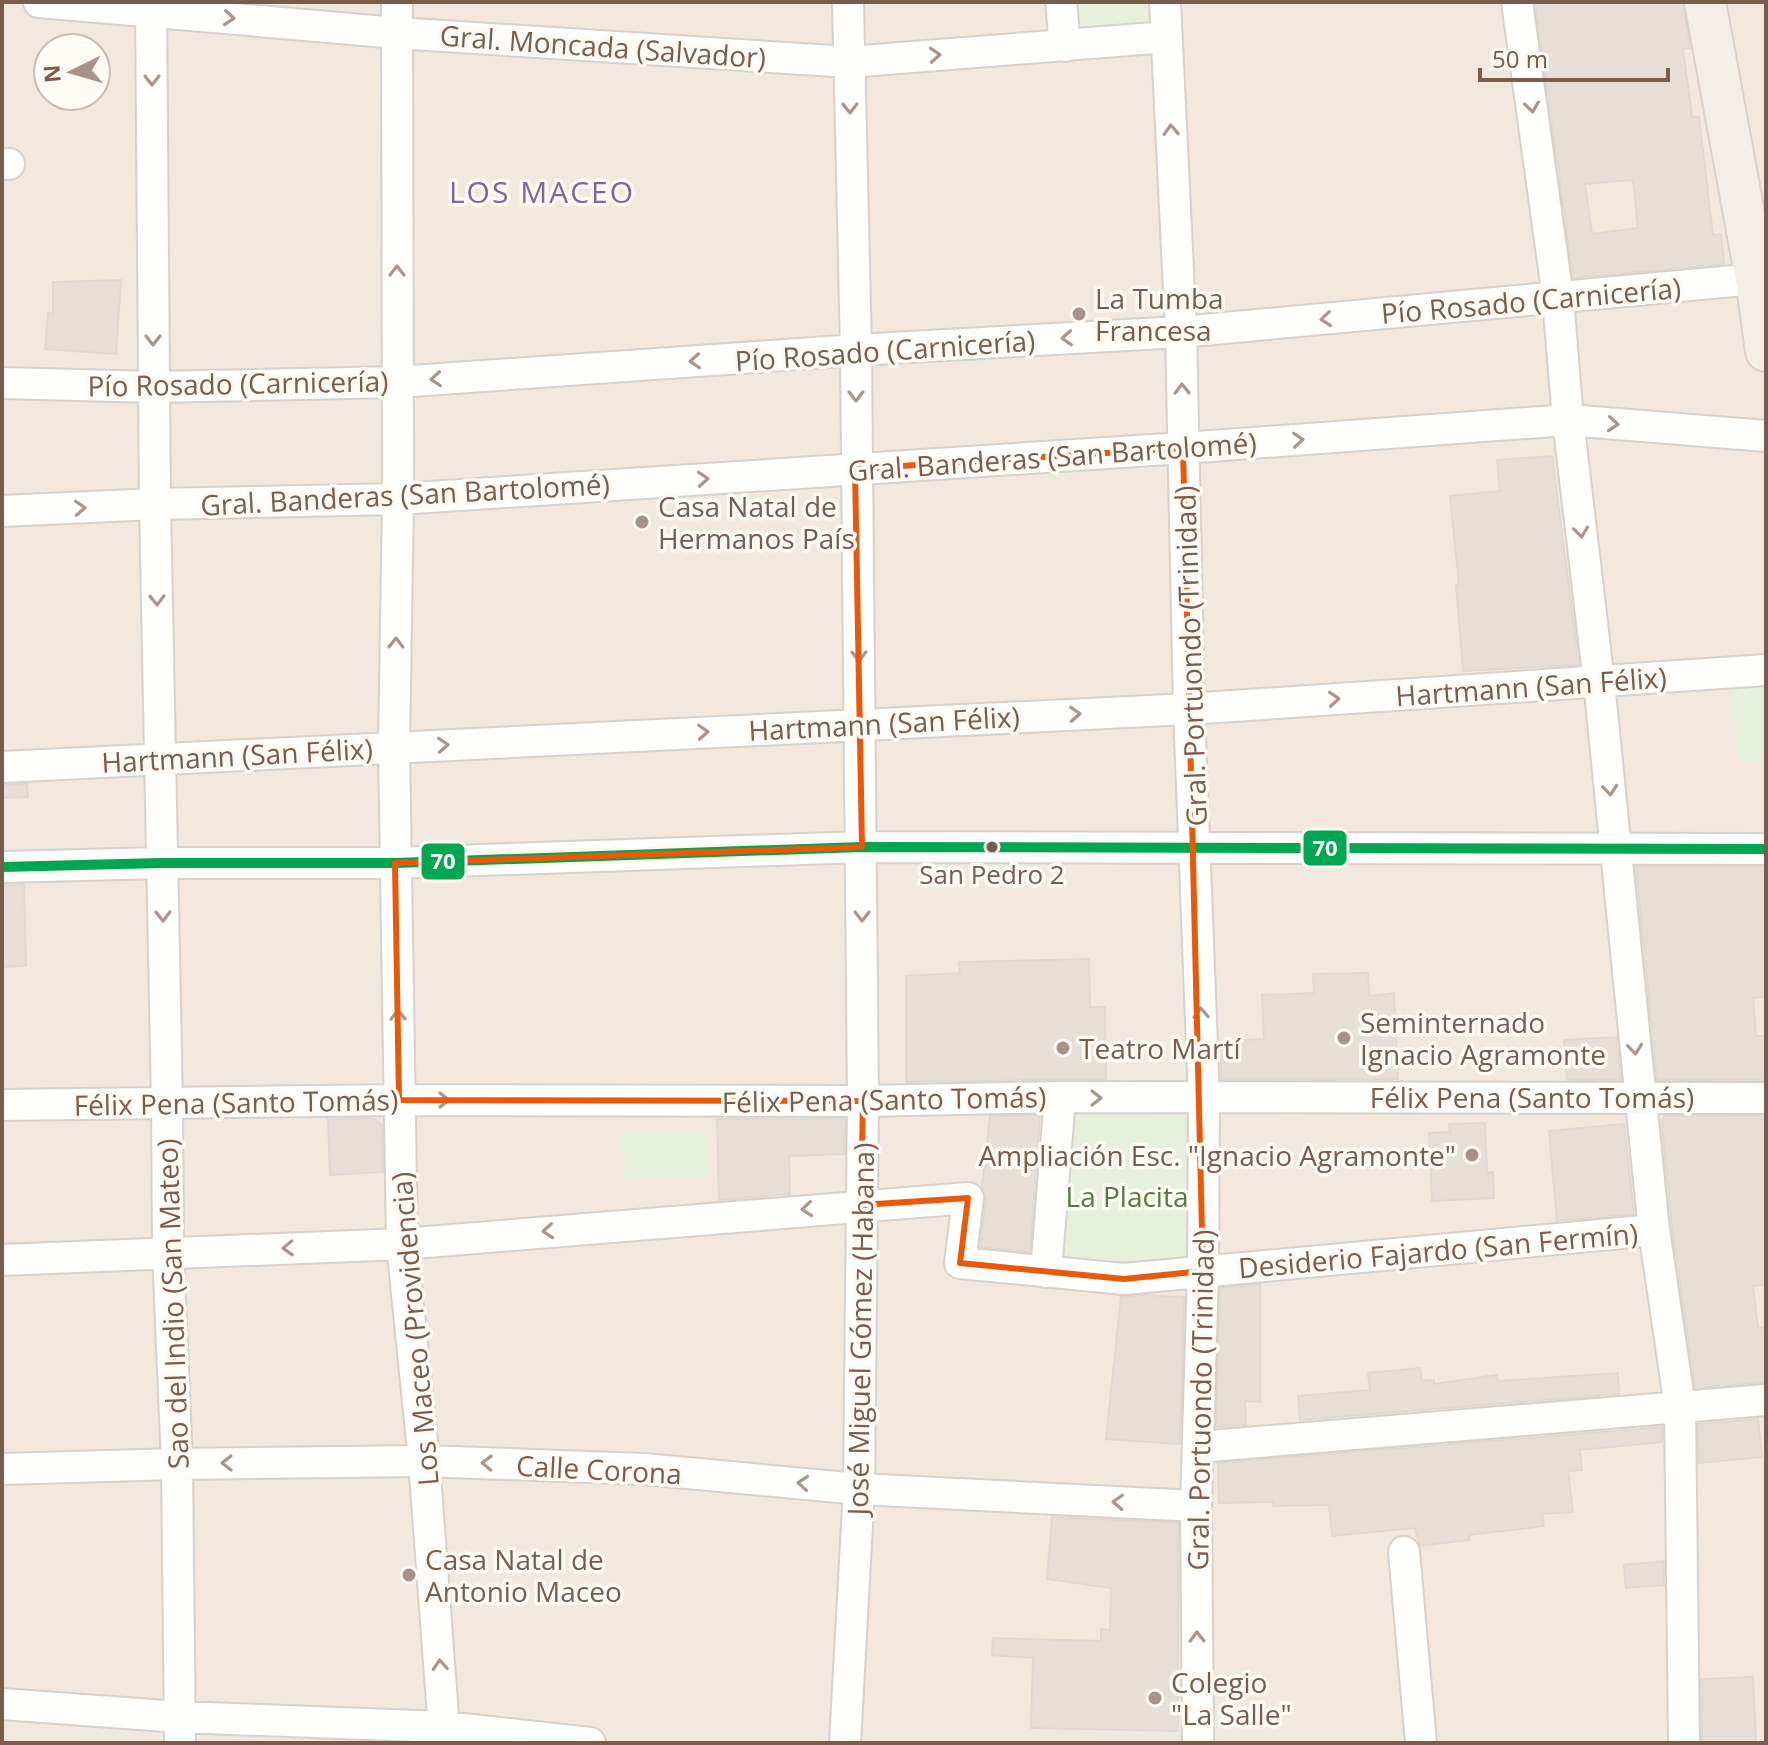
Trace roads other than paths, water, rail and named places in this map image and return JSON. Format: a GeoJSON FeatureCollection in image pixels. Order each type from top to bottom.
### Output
{"type":"FeatureCollection","features":[{"type":"Feature","properties":{"kind":"main road"},"geometry":{"type":"LineString","coordinates":[[1705,2],[1761,278],[1766,351]]}},
{"type":"Feature","properties":{"kind":"street","name":"Gral. Moncada (Salvador)"},"geometry":{"type":"LineString","coordinates":[[39,2],[151,6],[397,33],[849,62],[1167,37]]}},
{"type":"Feature","properties":{"kind":"street","name":"Los Maceo (Providencia)"},"geometry":{"type":"LineString","coordinates":[[397,2],[398,499],[394,747],[402,1244],[424,1461],[445,1735]]}},
{"type":"Feature","properties":{"kind":"street","name":"José Miguel Gómez (Habana)"},"geometry":{"type":"LineString","coordinates":[[845,1743],[859,1489],[863,1101],[856,350],[848,2]]}},
{"type":"Feature","properties":{"kind":"street"},"geometry":{"type":"LineString","coordinates":[[1061,2],[1065,46]]}},
{"type":"Feature","properties":{"kind":"street","name":"Gral. Portuondo (Trinidad)"},"geometry":{"type":"LineString","coordinates":[[1165,2],[1181,332],[1189,709],[1204,1099],[1196,1506],[1198,1743]]}},
{"type":"Feature","properties":{"kind":"street"},"geometry":{"type":"LineString","coordinates":[[1517,2],[1558,298],[1568,420],[1599,682],[1654,1230],[1680,1407],[1684,1743]]}},
{"type":"Feature","properties":{"kind":"street","name":"Sao del Indio (San Mateo)"},"geometry":{"type":"LineString","coordinates":[[151,6],[153,387],[161,863],[168,1253],[177,1464],[180,1730]]}},
{"type":"Feature","properties":{"kind":"street","name":"Pío Rosado (Carnicería)"},"geometry":{"type":"LineString","coordinates":[[2,383],[153,387],[397,382],[856,350],[1181,332],[1761,278]]}},
{"type":"Feature","properties":{"kind":"street","name":"Gral. Banderas (San Bartolomé)"},"geometry":{"type":"LineString","coordinates":[[2,511],[398,499],[1568,420],[1766,436]]}},
{"type":"Feature","properties":{"kind":"street","name":"Hartmann (San Félix)"},"geometry":{"type":"LineString","coordinates":[[2,767],[1189,709],[1766,670]]}},
{"type":"Feature","properties":{"kind":"street"},"geometry":{"type":"LineString","coordinates":[[2,867],[395,863],[862,847],[1766,849]]}},
{"type":"Feature","properties":{"kind":"street"},"geometry":{"type":"LineString","coordinates":[[1046,1272],[1060,1097]]}},
{"type":"Feature","properties":{"kind":"street","name":"Félix Pena (Santo Tomás)"},"geometry":{"type":"LineString","coordinates":[[2,1105],[399,1100],[863,1101],[1060,1097],[1766,1098]]}},
{"type":"Feature","properties":{"kind":"street","name":"Desiderio Fajardo (San Fermín)"},"geometry":{"type":"LineString","coordinates":[[2,1260],[402,1244],[968,1198],[960,1263],[1124,1279],[1654,1230]]}},
{"type":"Feature","properties":{"kind":"street"},"geometry":{"type":"LineString","coordinates":[[1198,1447],[1766,1400]]}},
{"type":"Feature","properties":{"kind":"street","name":"Calle Corona"},"geometry":{"type":"LineString","coordinates":[[2,1469],[424,1461],[644,1469],[859,1489],[1196,1506]]}},
{"type":"Feature","properties":{"kind":"street"},"geometry":{"type":"LineString","coordinates":[[1404,1552],[1421,1743]]}},
{"type":"Feature","properties":{"kind":"street"},"geometry":{"type":"LineString","coordinates":[[2,1704],[180,1730],[445,1735],[590,1743]]}},
{"type":"Feature","properties":{"kind":"place","name":"La Tumba Francesa"},"geometry":{"type":"Point","coordinates":[1079,314]}},
{"type":"Feature","properties":{"kind":"place","name":"Casa Natal de Hermanos País"},"geometry":{"type":"Point","coordinates":[642,522]}},
{"type":"Feature","properties":{"kind":"place","name":"San Pedro 2"},"geometry":{"type":"Point","coordinates":[992,847]}},
{"type":"Feature","properties":{"kind":"place","name":"Seminternado Ignacio Agramonte"},"geometry":{"type":"Point","coordinates":[1344,1038]}},
{"type":"Feature","properties":{"kind":"place","name":"Teatro Martí"},"geometry":{"type":"Point","coordinates":[1063,1048]}},
{"type":"Feature","properties":{"kind":"place","name":"Ampliación Esc. \"Ignacio Agramonte\""},"geometry":{"type":"Point","coordinates":[1472,1155]}},
{"type":"Feature","properties":{"kind":"place","name":"Casa Natal de Antonio Maceo"},"geometry":{"type":"Point","coordinates":[409,1575]}},
{"type":"Feature","properties":{"kind":"place","name":"Colegio \"La Salle\""},"geometry":{"type":"Point","coordinates":[1155,1698]}},
{"type":"Feature","properties":{"kind":"district","name":"LOS MACEO"},"geometry":{"type":"Point","coordinates":[542,191]}},
{"type":"Feature","properties":{"kind":"park label","name":"La Placita"},"geometry":{"type":"Point","coordinates":[1127,1196]}}]}
